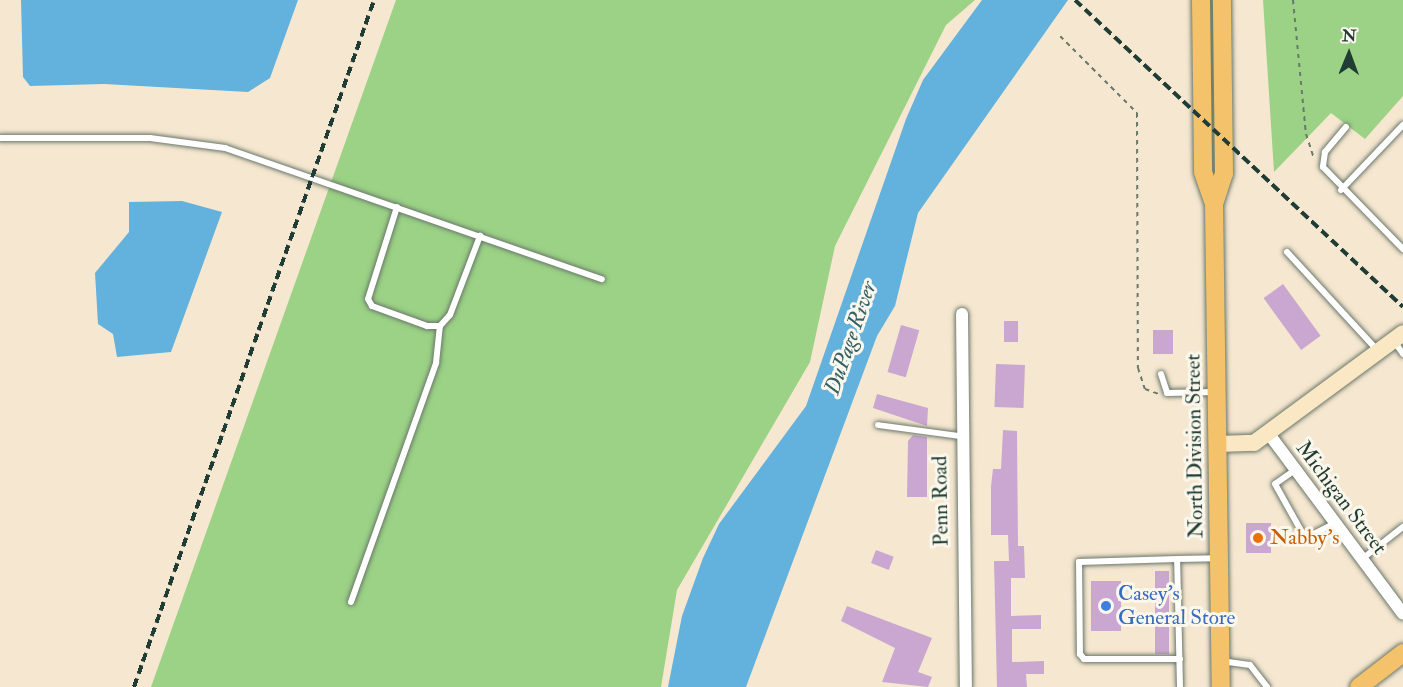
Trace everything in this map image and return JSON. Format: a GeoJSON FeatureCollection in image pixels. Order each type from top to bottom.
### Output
{"type":"FeatureCollection","features":[{"type":"Feature","properties":{"kind":"main road","name":"North Division Street"},"geometry":{"type":"LineString","coordinates":[[1201,0],[1203,172],[1214,204],[1221,687]]}},
{"type":"Feature","properties":{"kind":"main road","name":"North Division Street"},"geometry":{"type":"LineString","coordinates":[[1214,204],[1224,174],[1222,0]]}},
{"type":"Feature","properties":{"kind":"main road"},"geometry":{"type":"LineString","coordinates":[[1218,444],[1254,443],[1379,352],[1400,342]]}},
{"type":"Feature","properties":{"kind":"main road"},"geometry":{"type":"LineString","coordinates":[[1363,684],[1403,653]]}},
{"type":"Feature","properties":{"kind":"street","name":"Penn Road"},"geometry":{"type":"LineString","coordinates":[[962,314],[959,436],[966,687]]}},
{"type":"Feature","properties":{"kind":"street","name":"Michigan Street"},"geometry":{"type":"LineString","coordinates":[[1269,434],[1403,614]]}},
{"type":"Feature","properties":{"kind":"lane"},"geometry":{"type":"LineString","coordinates":[[1341,190],[1403,125]]}},
{"type":"Feature","properties":{"kind":"lane"},"geometry":{"type":"LineString","coordinates":[[1346,127],[1325,152],[1323,167],[1341,190],[1403,249]]}},
{"type":"Feature","properties":{"kind":"lane"},"geometry":{"type":"LineString","coordinates":[[0,138],[188,140],[397,207],[602,279]]}},
{"type":"Feature","properties":{"kind":"lane"},"geometry":{"type":"LineString","coordinates":[[397,207],[368,299],[372,306],[427,326],[440,326]]}},
{"type":"Feature","properties":{"kind":"lane"},"geometry":{"type":"LineString","coordinates":[[351,602],[436,363],[440,326],[450,315],[480,236]]}},
{"type":"Feature","properties":{"kind":"lane"},"geometry":{"type":"LineString","coordinates":[[1287,252],[1379,352]]}},
{"type":"Feature","properties":{"kind":"lane"},"geometry":{"type":"LineString","coordinates":[[1161,374],[1167,393],[1217,392]]}},
{"type":"Feature","properties":{"kind":"lane"},"geometry":{"type":"LineString","coordinates":[[878,425],[959,436]]}},
{"type":"Feature","properties":{"kind":"lane"},"geometry":{"type":"LineString","coordinates":[[1295,470],[1275,484],[1303,534],[1310,536],[1335,523]]}},
{"type":"Feature","properties":{"kind":"lane"},"geometry":{"type":"LineString","coordinates":[[1362,559],[1403,527]]}},
{"type":"Feature","properties":{"kind":"lane"},"geometry":{"type":"LineString","coordinates":[[1180,659],[1084,659],[1080,654],[1079,562],[1219,558]]}},
{"type":"Feature","properties":{"kind":"lane"},"geometry":{"type":"LineString","coordinates":[[1177,559],[1180,687]]}},
{"type":"Feature","properties":{"kind":"lane"},"geometry":{"type":"LineString","coordinates":[[1221,661],[1250,665],[1266,687]]}},
{"type":"Feature","properties":{"kind":"path"},"geometry":{"type":"LineString","coordinates":[[1293,0],[1306,134],[1323,167]]}},
{"type":"Feature","properties":{"kind":"path"},"geometry":{"type":"LineString","coordinates":[[1060,36],[1137,113],[1138,368],[1145,389],[1167,393]]}},
{"type":"Feature","properties":{"kind":"green space"},"geometry":{"type":"Polygon","coordinates":[[[396,0],[975,0],[946,25],[835,246],[810,362],[677,590],[661,687],[151,687],[396,0]]]}},
{"type":"Feature","properties":{"kind":"green space"},"geometry":{"type":"Polygon","coordinates":[[[1209,0],[1214,0],[1213,173],[1211,173],[1209,0]]]}},
{"type":"Feature","properties":{"kind":"green space"},"geometry":{"type":"Polygon","coordinates":[[[1263,0],[1403,0],[1403,96],[1365,139],[1331,113],[1274,172],[1263,0]]]}},
{"type":"Feature","properties":{"kind":"water"},"geometry":{"type":"Polygon","coordinates":[[[21,0],[298,0],[270,78],[248,92],[104,84],[30,86],[23,77],[21,0]]]}},
{"type":"Feature","properties":{"kind":"water","name":"DuPage River"},"geometry":{"type":"Polygon","coordinates":[[[982,0],[1068,0],[918,213],[895,306],[877,336],[746,687],[668,687],[682,616],[703,558],[719,524],[806,406],[906,119],[923,80],[982,0]]]}},
{"type":"Feature","properties":{"kind":"water"},"geometry":{"type":"Polygon","coordinates":[[[182,201],[222,212],[171,352],[117,357],[113,334],[98,324],[95,273],[129,232],[129,202],[182,201]]]}},
{"type":"Feature","properties":{"kind":"building"},"geometry":{"type":"Polygon","coordinates":[[[1283,284],[1321,336],[1301,350],[1264,298],[1283,284]]]}},
{"type":"Feature","properties":{"kind":"building"},"geometry":{"type":"Polygon","coordinates":[[[1004,321],[1018,321],[1018,342],[1004,342],[1004,321]]]}},
{"type":"Feature","properties":{"kind":"building"},"geometry":{"type":"Polygon","coordinates":[[[901,325],[919,330],[906,377],[887,372],[901,325]]]}},
{"type":"Feature","properties":{"kind":"building"},"geometry":{"type":"Polygon","coordinates":[[[1153,330],[1173,330],[1173,354],[1153,354],[1153,330]]]}},
{"type":"Feature","properties":{"kind":"building"},"geometry":{"type":"Polygon","coordinates":[[[996,364],[1025,365],[1023,408],[994,407],[996,364]]]}},
{"type":"Feature","properties":{"kind":"building"},"geometry":{"type":"Polygon","coordinates":[[[877,394],[928,408],[927,426],[873,408],[877,394]]]}},
{"type":"Feature","properties":{"kind":"building"},"geometry":{"type":"Polygon","coordinates":[[[1003,430],[1017,431],[1018,546],[1024,546],[1025,578],[1011,578],[1011,616],[1041,615],[1041,629],[1012,629],[1012,662],[1044,661],[1044,674],[1026,674],[1027,687],[997,687],[994,561],[1009,561],[1008,535],[991,535],[991,486],[993,469],[1001,469],[1003,430]]]}},
{"type":"Feature","properties":{"kind":"building"},"geometry":{"type":"Polygon","coordinates":[[[913,435],[927,437],[927,497],[907,497],[908,441],[913,435]]]}},
{"type":"Feature","properties":{"kind":"building","name":"Nabby’s"},"geometry":{"type":"Polygon","coordinates":[[[1246,523],[1271,523],[1271,553],[1246,553],[1246,523]]]}},
{"type":"Feature","properties":{"kind":"building"},"geometry":{"type":"Polygon","coordinates":[[[876,550],[894,557],[889,570],[871,563],[876,550]]]}},
{"type":"Feature","properties":{"kind":"building","name":"Casey's General Store"},"geometry":{"type":"Polygon","coordinates":[[[1155,571],[1169,571],[1169,654],[1155,654],[1155,571]]]}},
{"type":"Feature","properties":{"kind":"building","name":"Casey's General Store"},"geometry":{"type":"Polygon","coordinates":[[[1091,581],[1121,581],[1121,631],[1091,631],[1091,581]]]}},
{"type":"Feature","properties":{"kind":"building"},"geometry":{"type":"Polygon","coordinates":[[[847,606],[932,638],[918,672],[932,677],[928,687],[882,682],[895,648],[841,621],[847,606]]]}},
{"type":"Feature","properties":{"kind":"railway"},"geometry":{"type":"LineString","coordinates":[[134,687],[374,0]]}},
{"type":"Feature","properties":{"kind":"railway"},"geometry":{"type":"LineString","coordinates":[[1075,0],[1403,307]]}},
{"type":"Feature","properties":{"kind":"place","name":"Nabby’s"},"geometry":{"type":"Point","coordinates":[1258,538]}},
{"type":"Feature","properties":{"kind":"place","name":"Casey's General Store"},"geometry":{"type":"Point","coordinates":[1106,606]}}]}
